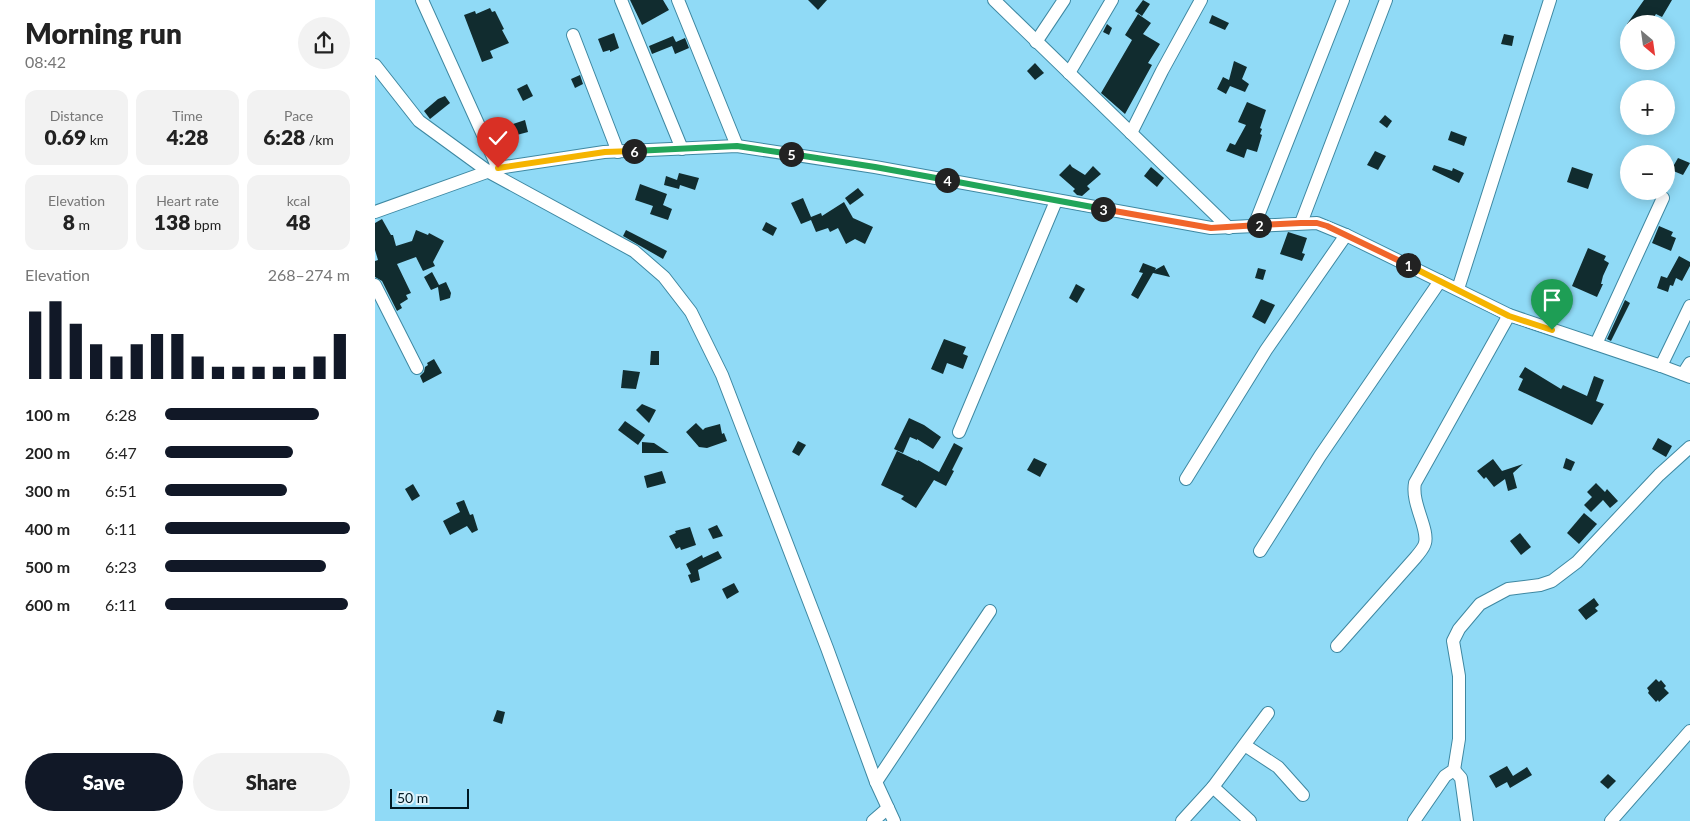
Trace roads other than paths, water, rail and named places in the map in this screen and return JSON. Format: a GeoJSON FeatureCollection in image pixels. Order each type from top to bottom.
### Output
{"type":"FeatureCollection","features":[{"type":"Feature","properties":{"kind":"street"},"geometry":{"type":"LineString","coordinates":[[422,0],[494,170]]}},
{"type":"Feature","properties":{"kind":"street"},"geometry":{"type":"LineString","coordinates":[[621,0],[682,149]]}},
{"type":"Feature","properties":{"kind":"street"},"geometry":{"type":"LineString","coordinates":[[678,0],[737,146]]}},
{"type":"Feature","properties":{"kind":"street"},"geometry":{"type":"LineString","coordinates":[[994,0],[1035,42],[1229,228]]}},
{"type":"Feature","properties":{"kind":"street"},"geometry":{"type":"LineString","coordinates":[[1035,42],[1064,0]]}},
{"type":"Feature","properties":{"kind":"street"},"geometry":{"type":"LineString","coordinates":[[1069,74],[1112,0]]}},
{"type":"Feature","properties":{"kind":"street"},"geometry":{"type":"LineString","coordinates":[[1131,133],[1201,0]]}},
{"type":"Feature","properties":{"kind":"street"},"geometry":{"type":"LineString","coordinates":[[1254,226],[1343,0]]}},
{"type":"Feature","properties":{"kind":"street"},"geometry":{"type":"LineString","coordinates":[[1301,223],[1386,0]]}},
{"type":"Feature","properties":{"kind":"street"},"geometry":{"type":"LineString","coordinates":[[1458,289],[1550,0]]}},
{"type":"Feature","properties":{"kind":"street"},"geometry":{"type":"LineString","coordinates":[[573,35],[618,152]]}},
{"type":"Feature","properties":{"kind":"street"},"geometry":{"type":"LineString","coordinates":[[375,65],[419,122],[494,170],[634,252],[664,277],[691,312],[722,375],[827,648],[876,782],[894,821]]}},
{"type":"Feature","properties":{"kind":"street"},"geometry":{"type":"LineString","coordinates":[[375,212],[494,170],[605,152],[737,146],[875,167],[1211,228],[1317,223],[1458,289],[1509,316],[1687,376],[1690,362]]}},
{"type":"Feature","properties":{"kind":"street"},"geometry":{"type":"LineString","coordinates":[[1596,344],[1662,200]]}},
{"type":"Feature","properties":{"kind":"street"},"geometry":{"type":"LineString","coordinates":[[959,432],[1056,201]]}},
{"type":"Feature","properties":{"kind":"street"},"geometry":{"type":"LineString","coordinates":[[1186,479],[1266,350],[1346,235]]}},
{"type":"Feature","properties":{"kind":"street"},"geometry":{"type":"LineString","coordinates":[[1260,551],[1320,456],[1440,281]]}},
{"type":"Feature","properties":{"kind":"street"},"geometry":{"type":"LineString","coordinates":[[375,285],[417,368]]}},
{"type":"Feature","properties":{"kind":"street"},"geometry":{"type":"LineString","coordinates":[[1661,366],[1690,306]]}},
{"type":"Feature","properties":{"kind":"street"},"geometry":{"type":"LineString","coordinates":[[1337,646],[1416,557],[1425,543],[1414,492],[1415,483],[1509,316]]}},
{"type":"Feature","properties":{"kind":"street"},"geometry":{"type":"LineString","coordinates":[[1414,821],[1445,776],[1454,770],[1459,739],[1459,676],[1453,641],[1459,629],[1480,604],[1508,589],[1540,585],[1551,581],[1577,562],[1659,475],[1690,447]]}},
{"type":"Feature","properties":{"kind":"street"},"geometry":{"type":"LineString","coordinates":[[876,782],[990,611]]}},
{"type":"Feature","properties":{"kind":"street"},"geometry":{"type":"LineString","coordinates":[[1182,821],[1213,787],[1246,746],[1269,713]]}},
{"type":"Feature","properties":{"kind":"street"},"geometry":{"type":"LineString","coordinates":[[1611,821],[1690,731]]}},
{"type":"Feature","properties":{"kind":"street"},"geometry":{"type":"LineString","coordinates":[[1246,746],[1279,767],[1303,796]]}},
{"type":"Feature","properties":{"kind":"street"},"geometry":{"type":"LineString","coordinates":[[1454,770],[1461,778],[1467,821]]}},
{"type":"Feature","properties":{"kind":"street"},"geometry":{"type":"LineString","coordinates":[[1213,787],[1250,821]]}},
{"type":"Feature","properties":{"kind":"street"},"geometry":{"type":"LineString","coordinates":[[873,821],[888,808]]}}]}
